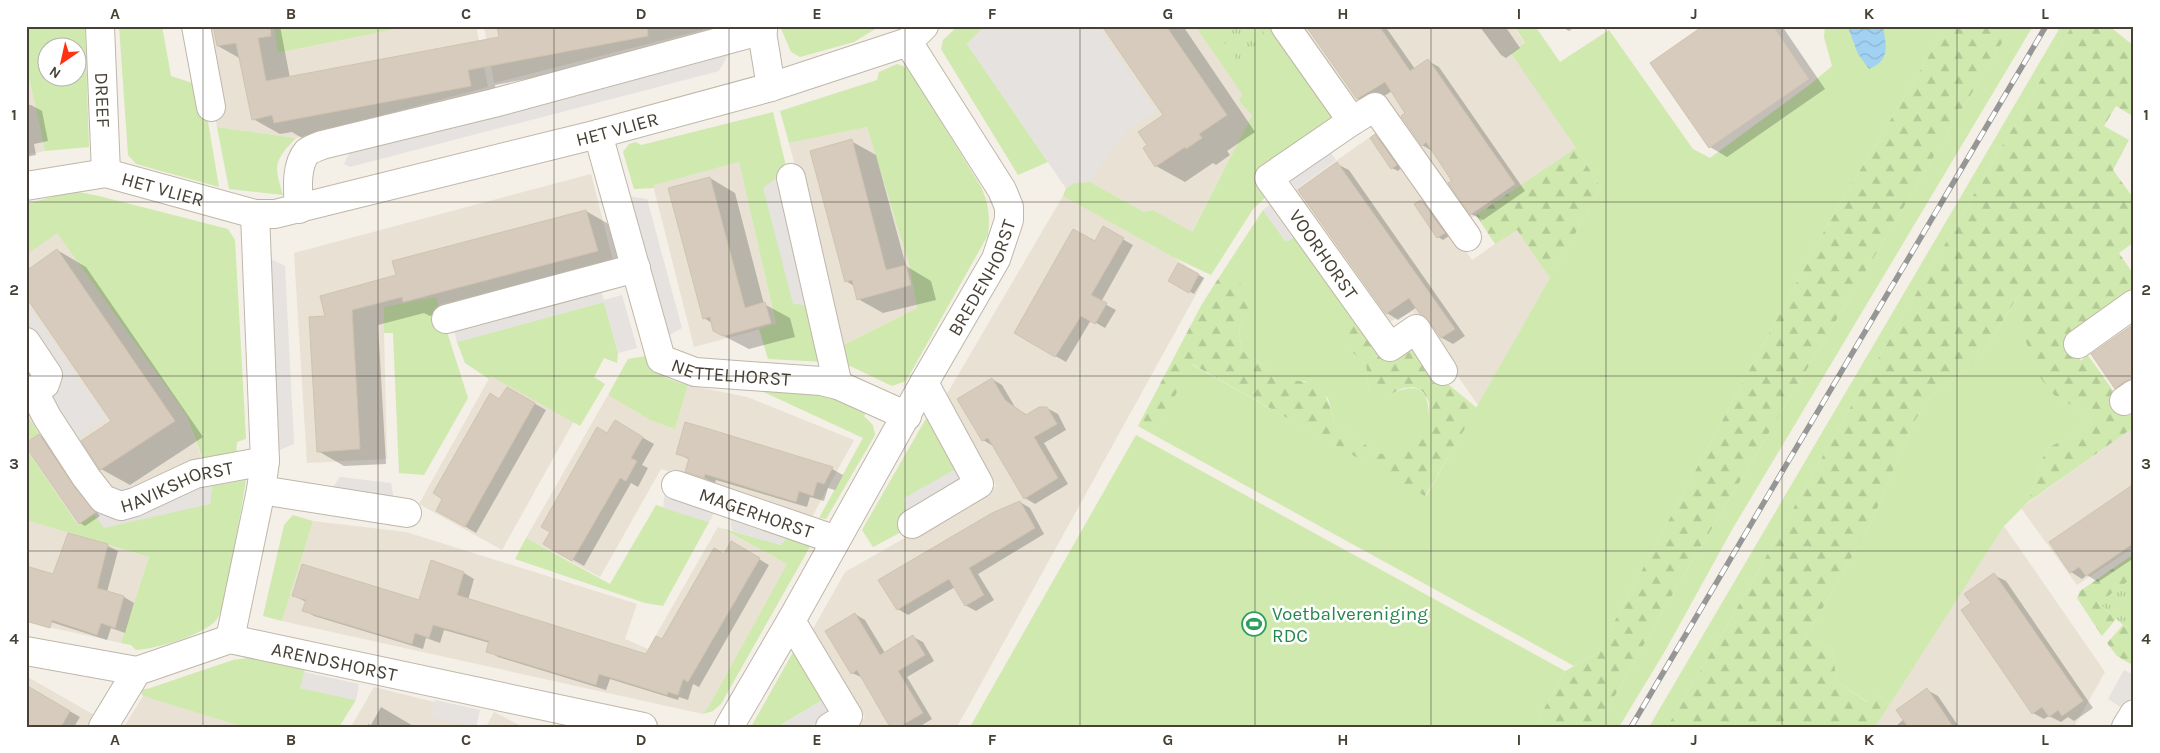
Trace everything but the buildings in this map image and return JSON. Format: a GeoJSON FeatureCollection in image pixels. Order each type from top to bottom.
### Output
{"type":"FeatureCollection","features":[{"type":"Feature","properties":{"kind":"street","name":"DREEF"},"geometry":{"type":"LineString","coordinates":[[100,26],[106,173]]}},
{"type":"Feature","properties":{"kind":"street"},"geometry":{"type":"LineString","coordinates":[[196,26],[211,107]]}},
{"type":"Feature","properties":{"kind":"street"},"geometry":{"type":"LineString","coordinates":[[1285,26],[1352,120]]}},
{"type":"Feature","properties":{"kind":"street"},"geometry":{"type":"LineString","coordinates":[[298,209],[298,185],[301,162],[308,151],[315,148],[494,103],[762,28],[772,87]]}},
{"type":"Feature","properties":{"kind":"street","name":"HET VLIER"},"geometry":{"type":"LineString","coordinates":[[26,186],[106,173],[255,214],[275,214],[598,134],[772,87],[916,34]]}},
{"type":"Feature","properties":{"kind":"street","name":"BREDENHORST"},"geometry":{"type":"LineString","coordinates":[[729,727],[996,259],[1009,220],[1009,207],[991,170],[916,34]]}},
{"type":"Feature","properties":{"kind":"street","name":"VOORHORST"},"geometry":{"type":"LineString","coordinates":[[1443,371],[1416,329],[1390,347],[1269,178],[1352,120],[1376,107],[1468,237]]}},
{"type":"Feature","properties":{"kind":"street","name":"NETTELHORST"},"geometry":{"type":"LineString","coordinates":[[598,134],[661,359],[695,372],[821,381],[838,385],[907,416]]}},
{"type":"Feature","properties":{"kind":"street"},"geometry":{"type":"LineString","coordinates":[[791,178],[838,385]]}},
{"type":"Feature","properties":{"kind":"street","name":"HAVIKSHORST"},"geometry":{"type":"LineString","coordinates":[[230,639],[261,490],[265,461],[255,214]]}},
{"type":"Feature","properties":{"kind":"street"},"geometry":{"type":"LineString","coordinates":[[446,319],[636,268]]}},
{"type":"Feature","properties":{"kind":"street"},"geometry":{"type":"LineString","coordinates":[[2078,344],[2134,304]]}},
{"type":"Feature","properties":{"kind":"street","name":"HAVIKSHORST"},"geometry":{"type":"LineString","coordinates":[[26,342],[48,375],[45,384],[33,390],[47,417],[86,478],[103,499],[121,506],[135,502],[195,474],[265,461]]}},
{"type":"Feature","properties":{"kind":"street"},"geometry":{"type":"LineString","coordinates":[[912,524],[979,484],[924,383]]}},
{"type":"Feature","properties":{"kind":"street","name":"MAGERHORST"},"geometry":{"type":"LineString","coordinates":[[676,485],[836,540]]}},
{"type":"Feature","properties":{"kind":"street","name":"HAVIKSHORST"},"geometry":{"type":"LineString","coordinates":[[261,490],[407,514]]}},
{"type":"Feature","properties":{"kind":"street"},"geometry":{"type":"LineString","coordinates":[[791,621],[848,716],[830,727]]}},
{"type":"Feature","properties":{"kind":"street"},"geometry":{"type":"LineString","coordinates":[[26,651],[137,671],[230,639]]}},
{"type":"Feature","properties":{"kind":"street","name":"ARENDSHORST"},"geometry":{"type":"LineString","coordinates":[[230,639],[644,727]]}},
{"type":"Feature","properties":{"kind":"street"},"geometry":{"type":"LineString","coordinates":[[103,727],[137,671]]}},
{"type":"Feature","properties":{"kind":"street"},"geometry":{"type":"LineString","coordinates":[[2126,727],[2134,714]]}},
{"type":"Feature","properties":{"kind":"shaded area"},"geometry":{"type":"Polygon","coordinates":[[[199,26],[274,26],[279,53],[411,26],[476,26],[488,87],[296,138],[217,127],[199,26]]]}},
{"type":"Feature","properties":{"kind":"shaded area"},"geometry":{"type":"Polygon","coordinates":[[[484,26],[718,26],[494,83],[484,26]]]}},
{"type":"Feature","properties":{"kind":"shaded area"},"geometry":{"type":"Polygon","coordinates":[[[985,26],[1195,26],[1242,94],[1239,101],[1252,115],[1191,233],[1153,210],[1144,212],[1090,182],[1074,183],[1066,188],[1048,162],[985,26]]]}},
{"type":"Feature","properties":{"kind":"shaded area"},"geometry":{"type":"Polygon","coordinates":[[[985,26],[1098,26],[1156,111],[1126,131],[1090,182],[1074,183],[1066,188],[967,44],[985,26]]]}},
{"type":"Feature","properties":{"kind":"shaded area"},"geometry":{"type":"Polygon","coordinates":[[[1296,26],[1513,26],[1525,44],[1512,53],[1576,148],[1464,223],[1376,97],[1355,113],[1296,26]]]}},
{"type":"Feature","properties":{"kind":"shaded area"},"geometry":{"type":"Polygon","coordinates":[[[731,50],[719,71],[350,167],[344,164],[352,148],[731,50]]]}},
{"type":"Feature","properties":{"kind":"shaded area"},"geometry":{"type":"Polygon","coordinates":[[[26,63],[45,151],[26,155],[26,63]]]}},
{"type":"Feature","properties":{"kind":"shaded area"},"geometry":{"type":"Polygon","coordinates":[[[867,127],[909,266],[917,308],[843,345],[789,143],[867,127]]]}},
{"type":"Feature","properties":{"kind":"shaded area"},"geometry":{"type":"Polygon","coordinates":[[[1380,130],[1472,260],[1517,229],[1550,278],[1478,405],[1413,312],[1381,325],[1289,194],[1380,130]]]}},
{"type":"Feature","properties":{"kind":"shaded area"},"geometry":{"type":"Polygon","coordinates":[[[1328,149],[1336,160],[1296,189],[1288,177],[1328,149]]]}},
{"type":"Feature","properties":{"kind":"shaded area"},"geometry":{"type":"Polygon","coordinates":[[[739,162],[776,325],[694,347],[653,185],[739,162]]]}},
{"type":"Feature","properties":{"kind":"shaded area"},"geometry":{"type":"Polygon","coordinates":[[[591,174],[613,261],[403,314],[384,333],[387,459],[307,463],[294,253],[591,174]]]}},
{"type":"Feature","properties":{"kind":"shaded area"},"geometry":{"type":"Polygon","coordinates":[[[780,175],[811,306],[793,304],[763,188],[780,175]]]}},
{"type":"Feature","properties":{"kind":"shaded area"},"geometry":{"type":"Polygon","coordinates":[[[627,196],[647,199],[682,328],[663,339],[627,196]]]}},
{"type":"Feature","properties":{"kind":"shaded area"},"geometry":{"type":"Polygon","coordinates":[[[1063,196],[1173,257],[1205,278],[957,727],[851,727],[865,718],[841,678],[809,636],[845,572],[996,486],[974,447],[941,404],[1063,196]]]}},
{"type":"Feature","properties":{"kind":"shaded area"},"geometry":{"type":"Polygon","coordinates":[[[1275,201],[1298,234],[1286,242],[1263,210],[1275,201]]]}},
{"type":"Feature","properties":{"kind":"shaded area"},"geometry":{"type":"Polygon","coordinates":[[[52,226],[186,415],[212,486],[104,528],[26,448],[26,443],[39,434],[26,413],[26,241],[52,226]]]}},
{"type":"Feature","properties":{"kind":"shaded area"},"geometry":{"type":"Polygon","coordinates":[[[264,256],[285,266],[294,444],[277,451],[264,256]]]}},
{"type":"Feature","properties":{"kind":"shaded area"},"geometry":{"type":"Polygon","coordinates":[[[599,286],[604,300],[622,295],[637,348],[618,353],[604,302],[457,342],[453,326],[599,286]]]}},
{"type":"Feature","properties":{"kind":"shaded area"},"geometry":{"type":"Polygon","coordinates":[[[26,302],[107,418],[79,438],[113,489],[206,467],[212,486],[210,504],[104,528],[94,514],[78,525],[26,448],[26,443],[39,434],[26,413],[26,302]]]}},
{"type":"Feature","properties":{"kind":"shaded area"},"geometry":{"type":"Polygon","coordinates":[[[491,375],[574,421],[502,550],[419,504],[491,375]]]}},
{"type":"Feature","properties":{"kind":"shaded area"},"geometry":{"type":"Polygon","coordinates":[[[688,385],[747,397],[854,440],[812,517],[661,469],[600,577],[526,538],[608,395],[650,420],[675,429],[688,385]]]}},
{"type":"Feature","properties":{"kind":"shaded area"},"geometry":{"type":"Polygon","coordinates":[[[2134,427],[2134,547],[2077,585],[2021,508],[2134,427]]]}},
{"type":"Feature","properties":{"kind":"shaded area"},"geometry":{"type":"Polygon","coordinates":[[[959,467],[967,479],[907,516],[904,498],[959,467]]]}},
{"type":"Feature","properties":{"kind":"shaded area"},"geometry":{"type":"Polygon","coordinates":[[[340,477],[391,483],[394,501],[329,493],[340,477]]]}},
{"type":"Feature","properties":{"kind":"shaded area"},"geometry":{"type":"Polygon","coordinates":[[[665,491],[718,506],[709,522],[663,508],[665,491]]]}},
{"type":"Feature","properties":{"kind":"shaded area"},"geometry":{"type":"Polygon","coordinates":[[[729,511],[793,530],[781,545],[732,531],[729,511]]]}},
{"type":"Feature","properties":{"kind":"shaded area"},"geometry":{"type":"Polygon","coordinates":[[[26,520],[149,557],[121,643],[26,622],[26,520]]]}},
{"type":"Feature","properties":{"kind":"shaded area"},"geometry":{"type":"Polygon","coordinates":[[[313,521],[406,532],[637,604],[625,639],[648,649],[718,527],[787,564],[703,714],[282,621],[313,521]]]}},
{"type":"Feature","properties":{"kind":"shaded area"},"geometry":{"type":"Polygon","coordinates":[[[2004,526],[2105,672],[2074,727],[1875,727],[2004,526]]]}},
{"type":"Feature","properties":{"kind":"shaded area"},"geometry":{"type":"Polygon","coordinates":[[[2124,670],[2134,675],[2134,692],[2124,709],[2108,699],[2124,670]]]}},
{"type":"Feature","properties":{"kind":"shaded area"},"geometry":{"type":"Polygon","coordinates":[[[304,672],[359,684],[356,700],[300,688],[304,672]]]}},
{"type":"Feature","properties":{"kind":"shaded area"},"geometry":{"type":"Polygon","coordinates":[[[26,676],[96,716],[91,727],[26,727],[26,676]]]}},
{"type":"Feature","properties":{"kind":"shaded area"},"geometry":{"type":"Polygon","coordinates":[[[374,687],[474,712],[465,727],[351,727],[374,687]]]}},
{"type":"Feature","properties":{"kind":"shaded area"},"geometry":{"type":"Polygon","coordinates":[[[143,696],[243,727],[124,727],[143,696]]]}},
{"type":"Feature","properties":{"kind":"shaded area"},"geometry":{"type":"Polygon","coordinates":[[[826,698],[835,712],[809,727],[777,727],[826,698]]]}},
{"type":"Feature","properties":{"kind":"shaded area"},"geometry":{"type":"Polygon","coordinates":[[[435,700],[480,710],[476,727],[431,717],[435,700]]]}},
{"type":"Feature","properties":{"kind":"shaded area"},"geometry":{"type":"Polygon","coordinates":[[[494,712],[523,727],[486,727],[494,712]]]}},
{"type":"Feature","properties":{"kind":"green space"},"geometry":{"type":"Polygon","coordinates":[[[26,26],[85,26],[85,38],[38,38],[38,88],[87,88],[89,147],[45,151],[26,63],[26,26]]]}},
{"type":"Feature","properties":{"kind":"green space"},"geometry":{"type":"Polygon","coordinates":[[[119,26],[162,26],[171,76],[202,86],[219,187],[136,164],[128,155],[119,26]]]}},
{"type":"Feature","properties":{"kind":"green space"},"geometry":{"type":"Polygon","coordinates":[[[274,26],[411,26],[278,53],[274,26]]]}},
{"type":"Feature","properties":{"kind":"green space"},"geometry":{"type":"Polygon","coordinates":[[[780,26],[880,26],[854,42],[800,57],[791,52],[780,26]]]}},
{"type":"Feature","properties":{"kind":"green space"},"geometry":{"type":"Polygon","coordinates":[[[958,26],[985,26],[967,44],[1048,162],[1018,175],[941,49],[943,40],[958,26]]]}},
{"type":"Feature","properties":{"kind":"green space"},"geometry":{"type":"Polygon","coordinates":[[[1195,26],[1275,26],[1338,115],[1269,194],[1253,209],[1211,275],[1173,257],[1063,196],[1066,188],[1074,183],[1090,182],[1144,212],[1153,210],[1192,232],[1252,115],[1239,101],[1242,94],[1195,26]]]}},
{"type":"Feature","properties":{"kind":"green space"},"geometry":{"type":"Polygon","coordinates":[[[1212,26],[1259,26],[1272,45],[1241,66],[1212,26]]]}},
{"type":"Feature","properties":{"kind":"green space"},"geometry":{"type":"Polygon","coordinates":[[[1514,26],[1535,26],[1560,62],[1609,30],[1693,149],[1710,158],[1812,83],[1832,66],[1824,37],[1825,26],[1947,26],[1829,222],[1597,654],[1574,666],[1154,435],[1191,364],[1426,496],[1601,188],[1511,53],[1525,43],[1514,26]]]}},
{"type":"Feature","properties":{"kind":"green space"},"geometry":{"type":"Polygon","coordinates":[[[1947,26],[2012,26],[1675,590],[1597,727],[1534,727],[1565,671],[1597,654],[1829,222],[1947,26]]]}},
{"type":"Feature","properties":{"kind":"green space"},"geometry":{"type":"Polygon","coordinates":[[[2012,26],[2033,26],[1733,528],[1665,651],[1619,727],[1597,727],[1675,590],[2012,26]]]}},
{"type":"Feature","properties":{"kind":"green space"},"geometry":{"type":"Polygon","coordinates":[[[2061,26],[2072,26],[1871,371],[1728,624],[1667,727],[1649,727],[2061,26]]]}},
{"type":"Feature","properties":{"kind":"green space"},"geometry":{"type":"Polygon","coordinates":[[[2072,26],[2109,26],[2134,46],[2134,117],[2116,106],[2104,126],[2129,140],[2113,170],[2134,199],[2134,242],[2119,253],[2134,275],[2134,289],[2066,336],[2081,361],[2087,354],[2134,420],[2134,427],[2028,502],[2046,449],[2079,431],[2091,417],[2054,395],[2036,372],[2021,326],[2018,296],[1989,343],[1968,370],[1932,394],[1914,422],[1869,527],[1805,639],[1832,649],[1837,682],[1867,702],[1878,695],[1890,704],[1875,727],[1667,727],[1728,624],[1871,371],[2072,26]]]}},
{"type":"Feature","properties":{"kind":"green space"},"geometry":{"type":"Polygon","coordinates":[[[897,64],[908,68],[980,185],[987,204],[989,222],[988,235],[906,381],[892,386],[848,365],[843,345],[917,308],[909,265],[867,127],[789,143],[780,111],[877,80],[879,72],[897,64]]]}},
{"type":"Feature","properties":{"kind":"green space"},"geometry":{"type":"Polygon","coordinates":[[[773,112],[787,170],[811,306],[826,362],[768,359],[759,329],[776,324],[739,162],[654,185],[654,188],[634,189],[623,152],[629,144],[636,142],[641,145],[773,112]]]}},
{"type":"Feature","properties":{"kind":"green space"},"geometry":{"type":"Polygon","coordinates":[[[217,127],[296,138],[279,159],[277,170],[283,195],[229,189],[217,127]]]}},
{"type":"Feature","properties":{"kind":"green space"},"geometry":{"type":"Polygon","coordinates":[[[1576,148],[1601,188],[1550,278],[1517,230],[1495,244],[1476,215],[1576,148]]]}},
{"type":"Feature","properties":{"kind":"green space"},"geometry":{"type":"Polygon","coordinates":[[[74,191],[228,229],[235,240],[246,439],[237,442],[236,460],[206,467],[186,415],[57,233],[26,255],[26,204],[74,191]]]}},
{"type":"Feature","properties":{"kind":"green space"},"geometry":{"type":"Polygon","coordinates":[[[1263,210],[1286,242],[1298,234],[1358,321],[1350,350],[1366,365],[1369,390],[1389,395],[1412,388],[1418,389],[1426,398],[1429,415],[1428,432],[1422,441],[1411,449],[1402,452],[1379,454],[1335,424],[1328,398],[1305,381],[1276,381],[1265,366],[1241,350],[1239,326],[1250,310],[1218,279],[1263,210]]]}},
{"type":"Feature","properties":{"kind":"green space"},"geometry":{"type":"Polygon","coordinates":[[[1232,277],[1244,286],[1250,310],[1239,326],[1241,350],[1265,366],[1276,381],[1301,381],[1317,386],[1327,399],[1335,424],[1379,454],[1410,449],[1427,435],[1429,402],[1423,392],[1414,387],[1403,388],[1389,395],[1374,394],[1369,390],[1366,365],[1350,350],[1343,333],[1358,321],[1387,362],[1415,344],[1437,375],[1477,408],[1425,496],[1192,364],[1154,435],[1138,426],[1202,304],[1218,279],[1232,277]]]}},
{"type":"Feature","properties":{"kind":"green space"},"geometry":{"type":"Polygon","coordinates":[[[2019,295],[2021,326],[2054,395],[2091,417],[2079,431],[2046,449],[2028,502],[2004,526],[1890,704],[1878,695],[1868,702],[1837,682],[1832,649],[1805,639],[1869,527],[1914,422],[1932,394],[1968,370],[1989,343],[2019,295]]]}},
{"type":"Feature","properties":{"kind":"green space"},"geometry":{"type":"Polygon","coordinates":[[[436,297],[468,398],[424,475],[399,473],[393,333],[384,333],[384,307],[436,297]]]}},
{"type":"Feature","properties":{"kind":"green space"},"geometry":{"type":"Polygon","coordinates":[[[604,302],[618,353],[617,363],[604,358],[594,377],[605,384],[580,426],[491,376],[489,379],[465,363],[457,342],[604,302]]]}},
{"type":"Feature","properties":{"kind":"green space"},"geometry":{"type":"Polygon","coordinates":[[[646,356],[655,369],[663,376],[688,385],[675,429],[650,420],[608,395],[628,359],[646,356]]]}},
{"type":"Feature","properties":{"kind":"green space"},"geometry":{"type":"Polygon","coordinates":[[[753,387],[830,392],[869,409],[864,416],[873,425],[875,435],[826,519],[819,518],[863,438],[753,387]]]}},
{"type":"Feature","properties":{"kind":"green space"},"geometry":{"type":"Polygon","coordinates":[[[26,413],[39,434],[26,443],[26,413]]]}},
{"type":"Feature","properties":{"kind":"green space"},"geometry":{"type":"Polygon","coordinates":[[[928,415],[959,467],[907,516],[907,529],[873,547],[862,530],[928,415]]]}},
{"type":"Feature","properties":{"kind":"green space","name":"Voetbalvereniging RDC"},"geometry":{"type":"Polygon","coordinates":[[[1136,435],[1565,671],[1534,727],[970,727],[1136,435]]]}},
{"type":"Feature","properties":{"kind":"green space"},"geometry":{"type":"Polygon","coordinates":[[[26,448],[78,525],[94,514],[210,504],[212,486],[246,480],[225,597],[217,619],[211,625],[191,636],[155,647],[136,650],[131,645],[121,643],[149,557],[26,520],[26,448]]]}},
{"type":"Feature","properties":{"kind":"green space"},"geometry":{"type":"Polygon","coordinates":[[[656,505],[709,522],[663,606],[645,603],[515,559],[526,538],[610,584],[656,505]]]}},
{"type":"Feature","properties":{"kind":"green space"},"geometry":{"type":"Polygon","coordinates":[[[293,515],[313,521],[282,621],[263,616],[284,525],[293,515]]]}},
{"type":"Feature","properties":{"kind":"green space"},"geometry":{"type":"Polygon","coordinates":[[[721,528],[781,545],[793,530],[816,536],[721,704],[713,711],[703,714],[787,564],[721,528]]]}},
{"type":"Feature","properties":{"kind":"green space"},"geometry":{"type":"Polygon","coordinates":[[[2134,554],[2134,577],[2099,603],[2116,619],[2102,636],[2077,598],[2080,591],[2134,554]]]}},
{"type":"Feature","properties":{"kind":"green space"},"geometry":{"type":"Polygon","coordinates":[[[2134,577],[2134,632],[2123,625],[2099,603],[2134,577]]]}},
{"type":"Feature","properties":{"kind":"green space"},"geometry":{"type":"Polygon","coordinates":[[[2123,625],[2134,632],[2134,666],[2117,656],[2107,643],[2123,625]]]}},
{"type":"Feature","properties":{"kind":"green space"},"geometry":{"type":"Polygon","coordinates":[[[796,647],[826,698],[777,727],[751,727],[796,647]]]}},
{"type":"Feature","properties":{"kind":"green space"},"geometry":{"type":"Polygon","coordinates":[[[248,658],[305,669],[301,688],[356,700],[339,727],[243,727],[143,696],[139,689],[147,689],[233,660],[248,658]]]}},
{"type":"Feature","properties":{"kind":"water"},"geometry":{"type":"Polygon","coordinates":[[[1849,26],[1883,26],[1885,52],[1884,57],[1876,65],[1869,69],[1858,54],[1849,26]]]}},
{"type":"Feature","properties":{"kind":"railway"},"geometry":{"type":"LineString","coordinates":[[1631,727],[2046,26]]}},
{"type":"Feature","properties":{"kind":"place","name":"Voetbalvereniging RDC"},"geometry":{"type":"Point","coordinates":[1254,624]}}]}
